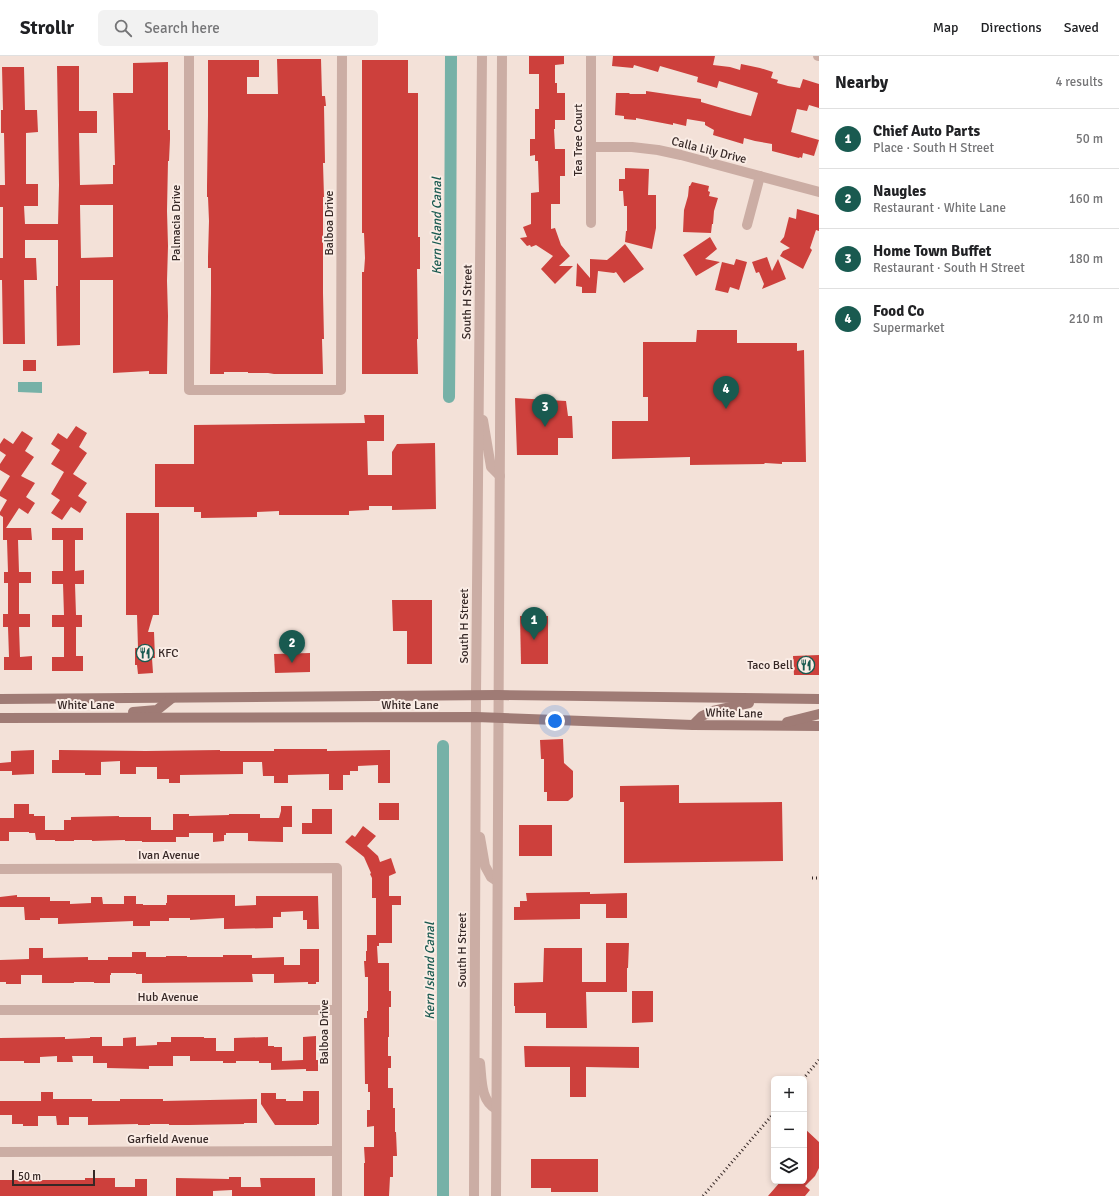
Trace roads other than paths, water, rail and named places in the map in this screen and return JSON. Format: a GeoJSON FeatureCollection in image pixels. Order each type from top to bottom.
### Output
{"type":"FeatureCollection","features":[{"type":"Feature","properties":{"kind":"main road","name":"White Lane"},"geometry":{"type":"LineString","coordinates":[[0,698],[498,695],[819,700]]}},
{"type":"Feature","properties":{"kind":"main road"},"geometry":{"type":"LineString","coordinates":[[64,718],[157,710],[172,698]]}},
{"type":"Feature","properties":{"kind":"main road"},"geometry":{"type":"LineString","coordinates":[[693,725],[702,716],[713,711],[767,699]]}},
{"type":"Feature","properties":{"kind":"main road"},"geometry":{"type":"LineString","coordinates":[[770,726],[819,714]]}},
{"type":"Feature","properties":{"kind":"main road","name":"White Lane"},"geometry":{"type":"LineString","coordinates":[[0,718],[476,717],[693,725],[819,726]]}},
{"type":"Feature","properties":{"kind":"street","name":"Palmacia Drive"},"geometry":{"type":"LineString","coordinates":[[189,56],[189,390],[342,390]]}},
{"type":"Feature","properties":{"kind":"street","name":"Balboa Drive"},"geometry":{"type":"LineString","coordinates":[[342,56],[342,390]]}},
{"type":"Feature","properties":{"kind":"street","name":"South H Street"},"geometry":{"type":"LineString","coordinates":[[474,1196],[476,695],[482,56]]}},
{"type":"Feature","properties":{"kind":"street"},"geometry":{"type":"LineString","coordinates":[[496,1196],[502,56]]}},
{"type":"Feature","properties":{"kind":"street","name":"Tea Tree Court"},"geometry":{"type":"LineString","coordinates":[[591,56],[591,224]]}},
{"type":"Feature","properties":{"kind":"street","name":"Calla Lily Drive"},"geometry":{"type":"LineString","coordinates":[[591,147],[632,147],[658,150],[819,192]]}},
{"type":"Feature","properties":{"kind":"street"},"geometry":{"type":"LineString","coordinates":[[747,225],[760,176]]}},
{"type":"Feature","properties":{"kind":"street"},"geometry":{"type":"LineString","coordinates":[[479,390],[491,467],[500,476]]}},
{"type":"Feature","properties":{"kind":"street"},"geometry":{"type":"LineString","coordinates":[[476,809],[485,866],[491,877],[497,881]]}},
{"type":"Feature","properties":{"kind":"street","name":"Ivan Avenue"},"geometry":{"type":"LineString","coordinates":[[0,868],[337,868]]}},
{"type":"Feature","properties":{"kind":"street","name":"Balboa Drive"},"geometry":{"type":"LineString","coordinates":[[337,868],[337,1196]]}},
{"type":"Feature","properties":{"kind":"street","name":"Hub Avenue"},"geometry":{"type":"LineString","coordinates":[[0,1010],[337,1010]]}},
{"type":"Feature","properties":{"kind":"street"},"geometry":{"type":"LineString","coordinates":[[475,1028],[484,1096],[489,1105],[496,1109]]}},
{"type":"Feature","properties":{"kind":"street","name":"Garfield Avenue"},"geometry":{"type":"LineString","coordinates":[[0,1152],[337,1151]]}},
{"type":"Feature","properties":{"kind":"water"},"geometry":{"type":"Polygon","coordinates":[[[18,382],[42,382],[42,393],[18,392],[18,382]]]}},
{"type":"Feature","properties":{"kind":"waterway","name":"Kern Island Canal"},"geometry":{"type":"LineString","coordinates":[[449,397],[451,56]]}},
{"type":"Feature","properties":{"kind":"waterway","name":"Kern Island Canal"},"geometry":{"type":"LineString","coordinates":[[443,746],[443,1196]]}},
{"type":"Feature","properties":{"kind":"railway"},"geometry":{"type":"LineString","coordinates":[[812,878],[819,878]]}},
{"type":"Feature","properties":{"kind":"railway"},"geometry":{"type":"LineString","coordinates":[[806,1076],[819,1060]]}},
{"type":"Feature","properties":{"kind":"railway"},"geometry":{"type":"LineString","coordinates":[[703,1196],[771,1117]]}},
{"type":"Feature","properties":{"kind":"place","name":"Food Co"},"geometry":{"type":"Point","coordinates":[726,409]}},
{"type":"Feature","properties":{"kind":"place","name":"Home Town Buffet"},"geometry":{"type":"Point","coordinates":[545,427]}},
{"type":"Feature","properties":{"kind":"place","name":"Chief Auto Parts"},"geometry":{"type":"Point","coordinates":[534,640]}},
{"type":"Feature","properties":{"kind":"place","name":"KFC"},"geometry":{"type":"Point","coordinates":[145,653]}},
{"type":"Feature","properties":{"kind":"place","name":"Naugles"},"geometry":{"type":"Point","coordinates":[292,663]}},
{"type":"Feature","properties":{"kind":"place","name":"Taco Bell"},"geometry":{"type":"Point","coordinates":[806,665]}}]}
